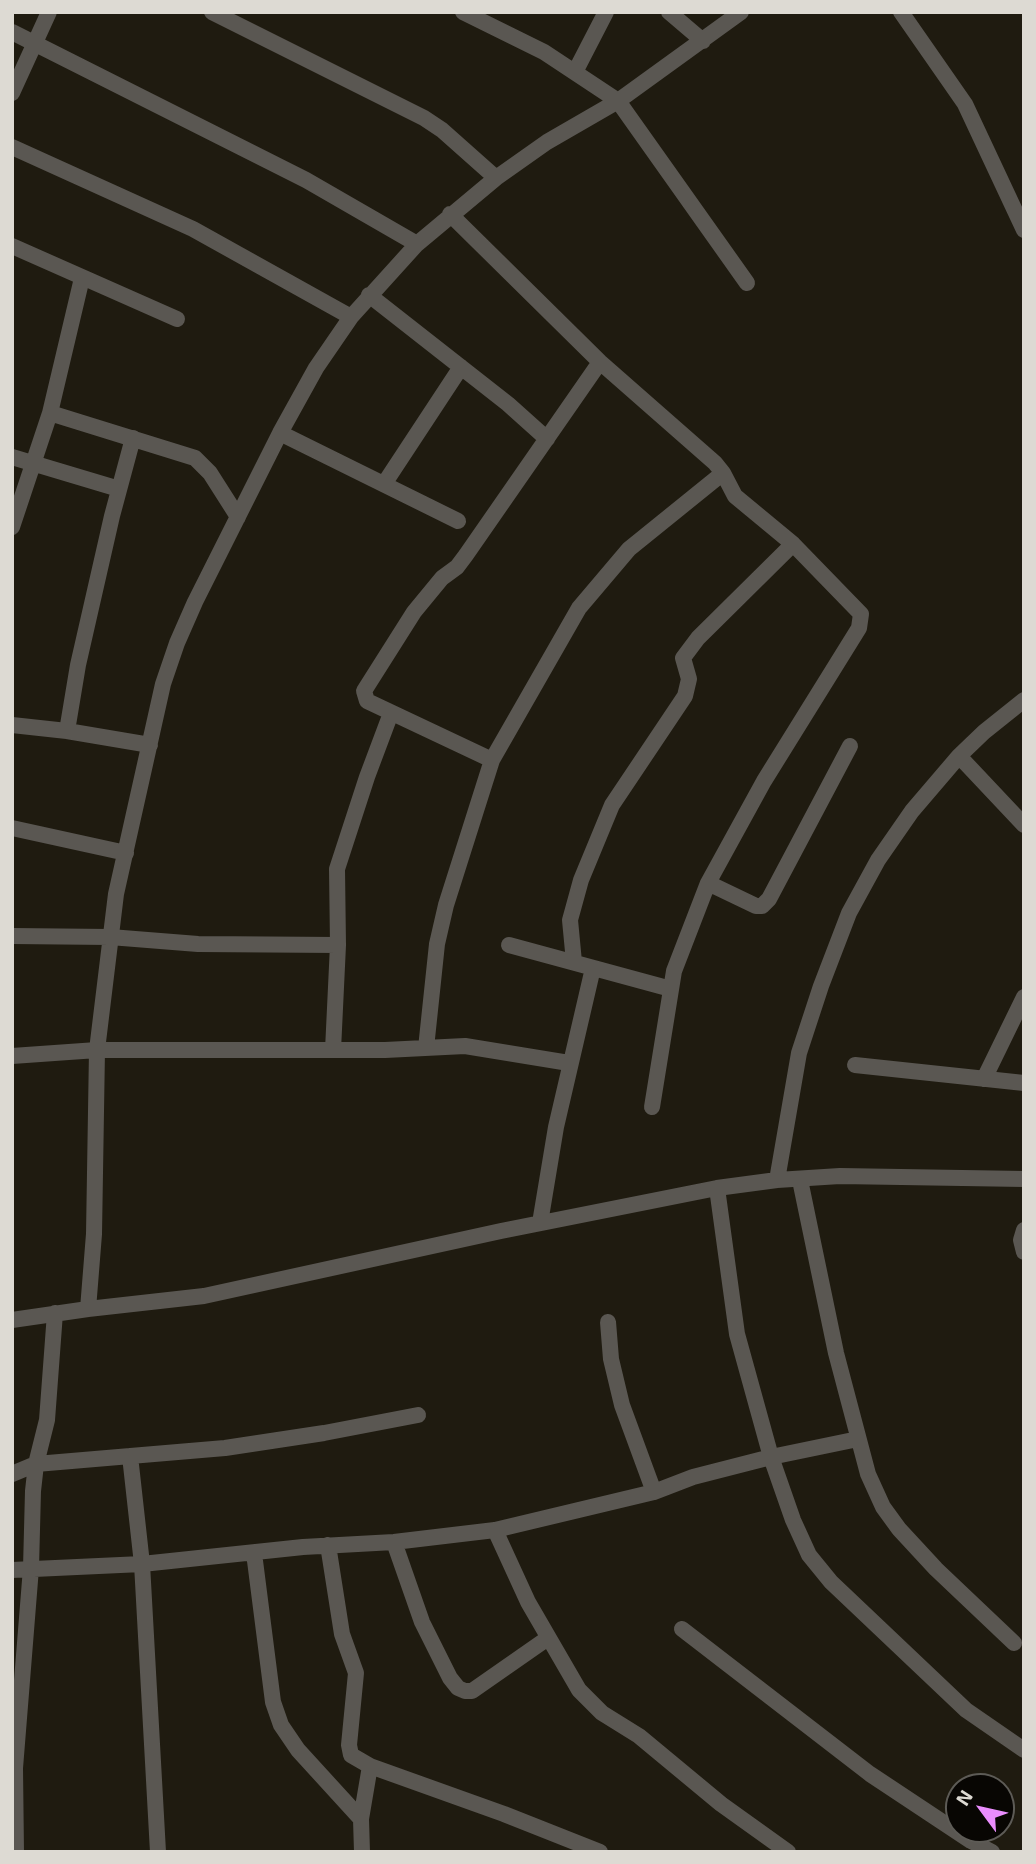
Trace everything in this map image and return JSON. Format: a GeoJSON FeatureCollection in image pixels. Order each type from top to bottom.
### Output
{"type":"FeatureCollection","features":[{"type":"Feature","properties":{"kind":"street"},"geometry":{"type":"LineString","coordinates":[[12,93],[49,12]]}},
{"type":"Feature","properties":{"kind":"street"},"geometry":{"type":"LineString","coordinates":[[212,12],[424,118],[442,130],[496,178]]}},
{"type":"Feature","properties":{"kind":"street"},"geometry":{"type":"LineString","coordinates":[[463,12],[544,52],[618,101],[747,283]]}},
{"type":"Feature","properties":{"kind":"street"},"geometry":{"type":"LineString","coordinates":[[575,72],[606,12]]}},
{"type":"Feature","properties":{"kind":"street"},"geometry":{"type":"LineString","coordinates":[[669,12],[703,41]]}},
{"type":"Feature","properties":{"kind":"street"},"geometry":{"type":"LineString","coordinates":[[88,1309],[94,1234],[97,1050],[116,894],[163,684],[177,643],[195,601],[279,433],[316,369],[351,317],[417,243],[496,178],[547,142],[618,101],[741,12]]}},
{"type":"Feature","properties":{"kind":"street"},"geometry":{"type":"LineString","coordinates":[[901,12],[965,104],[1024,230]]}},
{"type":"Feature","properties":{"kind":"street"},"geometry":{"type":"LineString","coordinates":[[12,32],[306,180],[417,243]]}},
{"type":"Feature","properties":{"kind":"street"},"geometry":{"type":"LineString","coordinates":[[12,147],[193,229],[351,317]]}},
{"type":"Feature","properties":{"kind":"street"},"geometry":{"type":"LineString","coordinates":[[450,214],[600,362],[715,463],[735,496],[793,544],[861,614],[859,628],[764,781],[708,883],[674,971],[652,1107]]}},
{"type":"Feature","properties":{"kind":"street"},"geometry":{"type":"LineString","coordinates":[[12,246],[177,319]]}},
{"type":"Feature","properties":{"kind":"street"},"geometry":{"type":"LineString","coordinates":[[12,527],[50,413],[82,278]]}},
{"type":"Feature","properties":{"kind":"street"},"geometry":{"type":"LineString","coordinates":[[369,295],[508,404],[547,439]]}},
{"type":"Feature","properties":{"kind":"street"},"geometry":{"type":"LineString","coordinates":[[492,760],[367,701],[364,696],[366,687],[414,612],[442,578],[457,567],[466,555],[600,362]]}},
{"type":"Feature","properties":{"kind":"street"},"geometry":{"type":"LineString","coordinates":[[384,484],[461,367]]}},
{"type":"Feature","properties":{"kind":"street"},"geometry":{"type":"LineString","coordinates":[[50,413],[195,458],[202,463],[238,517]]}},
{"type":"Feature","properties":{"kind":"street"},"geometry":{"type":"LineString","coordinates":[[279,433],[458,521]]}},
{"type":"Feature","properties":{"kind":"street"},"geometry":{"type":"LineString","coordinates":[[67,730],[78,665],[133,439]]}},
{"type":"Feature","properties":{"kind":"street"},"geometry":{"type":"LineString","coordinates":[[12,457],[119,489]]}},
{"type":"Feature","properties":{"kind":"street"},"geometry":{"type":"LineString","coordinates":[[426,1048],[437,944],[446,905],[492,760],[579,608],[629,549],[723,473]]}},
{"type":"Feature","properties":{"kind":"street"},"geometry":{"type":"LineString","coordinates":[[574,962],[570,920],[581,880],[612,805],[685,696],[689,679],[684,658],[698,638],[793,544]]}},
{"type":"Feature","properties":{"kind":"street"},"geometry":{"type":"LineString","coordinates":[[777,1180],[799,1053],[849,912],[878,860],[912,811],[984,732],[1024,700]]}},
{"type":"Feature","properties":{"kind":"street"},"geometry":{"type":"LineString","coordinates":[[333,1050],[338,945],[337,869],[390,713]]}},
{"type":"Feature","properties":{"kind":"street"},"geometry":{"type":"LineString","coordinates":[[12,725],[67,730],[150,745]]}},
{"type":"Feature","properties":{"kind":"street"},"geometry":{"type":"LineString","coordinates":[[708,883],[756,906],[762,906],[769,899],[850,746]]}},
{"type":"Feature","properties":{"kind":"street"},"geometry":{"type":"LineString","coordinates":[[960,756],[1024,825]]}},
{"type":"Feature","properties":{"kind":"street"},"geometry":{"type":"LineString","coordinates":[[12,828],[126,853]]}},
{"type":"Feature","properties":{"kind":"street"},"geometry":{"type":"LineString","coordinates":[[12,936],[110,937],[198,944],[338,945]]}},
{"type":"Feature","properties":{"kind":"street"},"geometry":{"type":"LineString","coordinates":[[509,945],[671,989]]}},
{"type":"Feature","properties":{"kind":"street"},"geometry":{"type":"LineString","coordinates":[[540,1223],[569,1063],[593,968]]}},
{"type":"Feature","properties":{"kind":"street"},"geometry":{"type":"LineString","coordinates":[[984,1079],[1024,997]]}},
{"type":"Feature","properties":{"kind":"street"},"geometry":{"type":"LineString","coordinates":[[12,1056],[97,1050],[333,1050],[466,1046],[569,1063]]}},
{"type":"Feature","properties":{"kind":"street"},"geometry":{"type":"LineString","coordinates":[[855,1065],[1024,1083]]}},
{"type":"Feature","properties":{"kind":"street"},"geometry":{"type":"LineString","coordinates":[[12,1320],[204,1296],[540,1223],[717,1188],[840,1175],[1024,1179]]}},
{"type":"Feature","properties":{"kind":"street"},"geometry":{"type":"LineString","coordinates":[[800,1180],[833,1341],[868,1474],[883,1507],[899,1529],[936,1569],[1014,1643]]}},
{"type":"Feature","properties":{"kind":"street"},"geometry":{"type":"LineString","coordinates":[[717,1188],[737,1334],[771,1457],[793,1520],[809,1555],[831,1582],[966,1710],[1024,1750]]}},
{"type":"Feature","properties":{"kind":"street"},"geometry":{"type":"LineString","coordinates":[[1024,1230],[1021,1240],[1024,1252]]}},
{"type":"Feature","properties":{"kind":"street"},"geometry":{"type":"LineString","coordinates":[[16,1852],[15,1768],[31,1568],[33,1490],[36,1464],[47,1420],[55,1313]]}},
{"type":"Feature","properties":{"kind":"street"},"geometry":{"type":"LineString","coordinates":[[608,1322],[611,1359],[622,1405],[654,1492]]}},
{"type":"Feature","properties":{"kind":"street"},"geometry":{"type":"LineString","coordinates":[[33,1490],[12,1476],[36,1464],[225,1448],[418,1415]]}},
{"type":"Feature","properties":{"kind":"street"},"geometry":{"type":"LineString","coordinates":[[12,1570],[142,1564],[328,1545],[394,1542],[495,1530],[654,1492],[693,1477],[771,1457],[858,1439]]}},
{"type":"Feature","properties":{"kind":"street"},"geometry":{"type":"LineString","coordinates":[[130,1456],[142,1564],[158,1852]]}},
{"type":"Feature","properties":{"kind":"street"},"geometry":{"type":"LineString","coordinates":[[495,1530],[528,1602],[579,1690],[590,1703],[639,1736],[721,1804],[788,1852]]}},
{"type":"Feature","properties":{"kind":"street"},"geometry":{"type":"LineString","coordinates":[[394,1542],[422,1622],[450,1678],[458,1688],[472,1690],[548,1638]]}},
{"type":"Feature","properties":{"kind":"street"},"geometry":{"type":"LineString","coordinates":[[328,1545],[342,1633],[356,1673],[349,1751],[354,1758],[600,1852]]}},
{"type":"Feature","properties":{"kind":"street"},"geometry":{"type":"LineString","coordinates":[[254,1553],[273,1702],[281,1725],[298,1751],[360,1819]]}},
{"type":"Feature","properties":{"kind":"street"},"geometry":{"type":"LineString","coordinates":[[682,1629],[870,1774],[992,1852]]}},
{"type":"Feature","properties":{"kind":"street"},"geometry":{"type":"LineString","coordinates":[[362,1852],[360,1819],[370,1766]]}}]}
